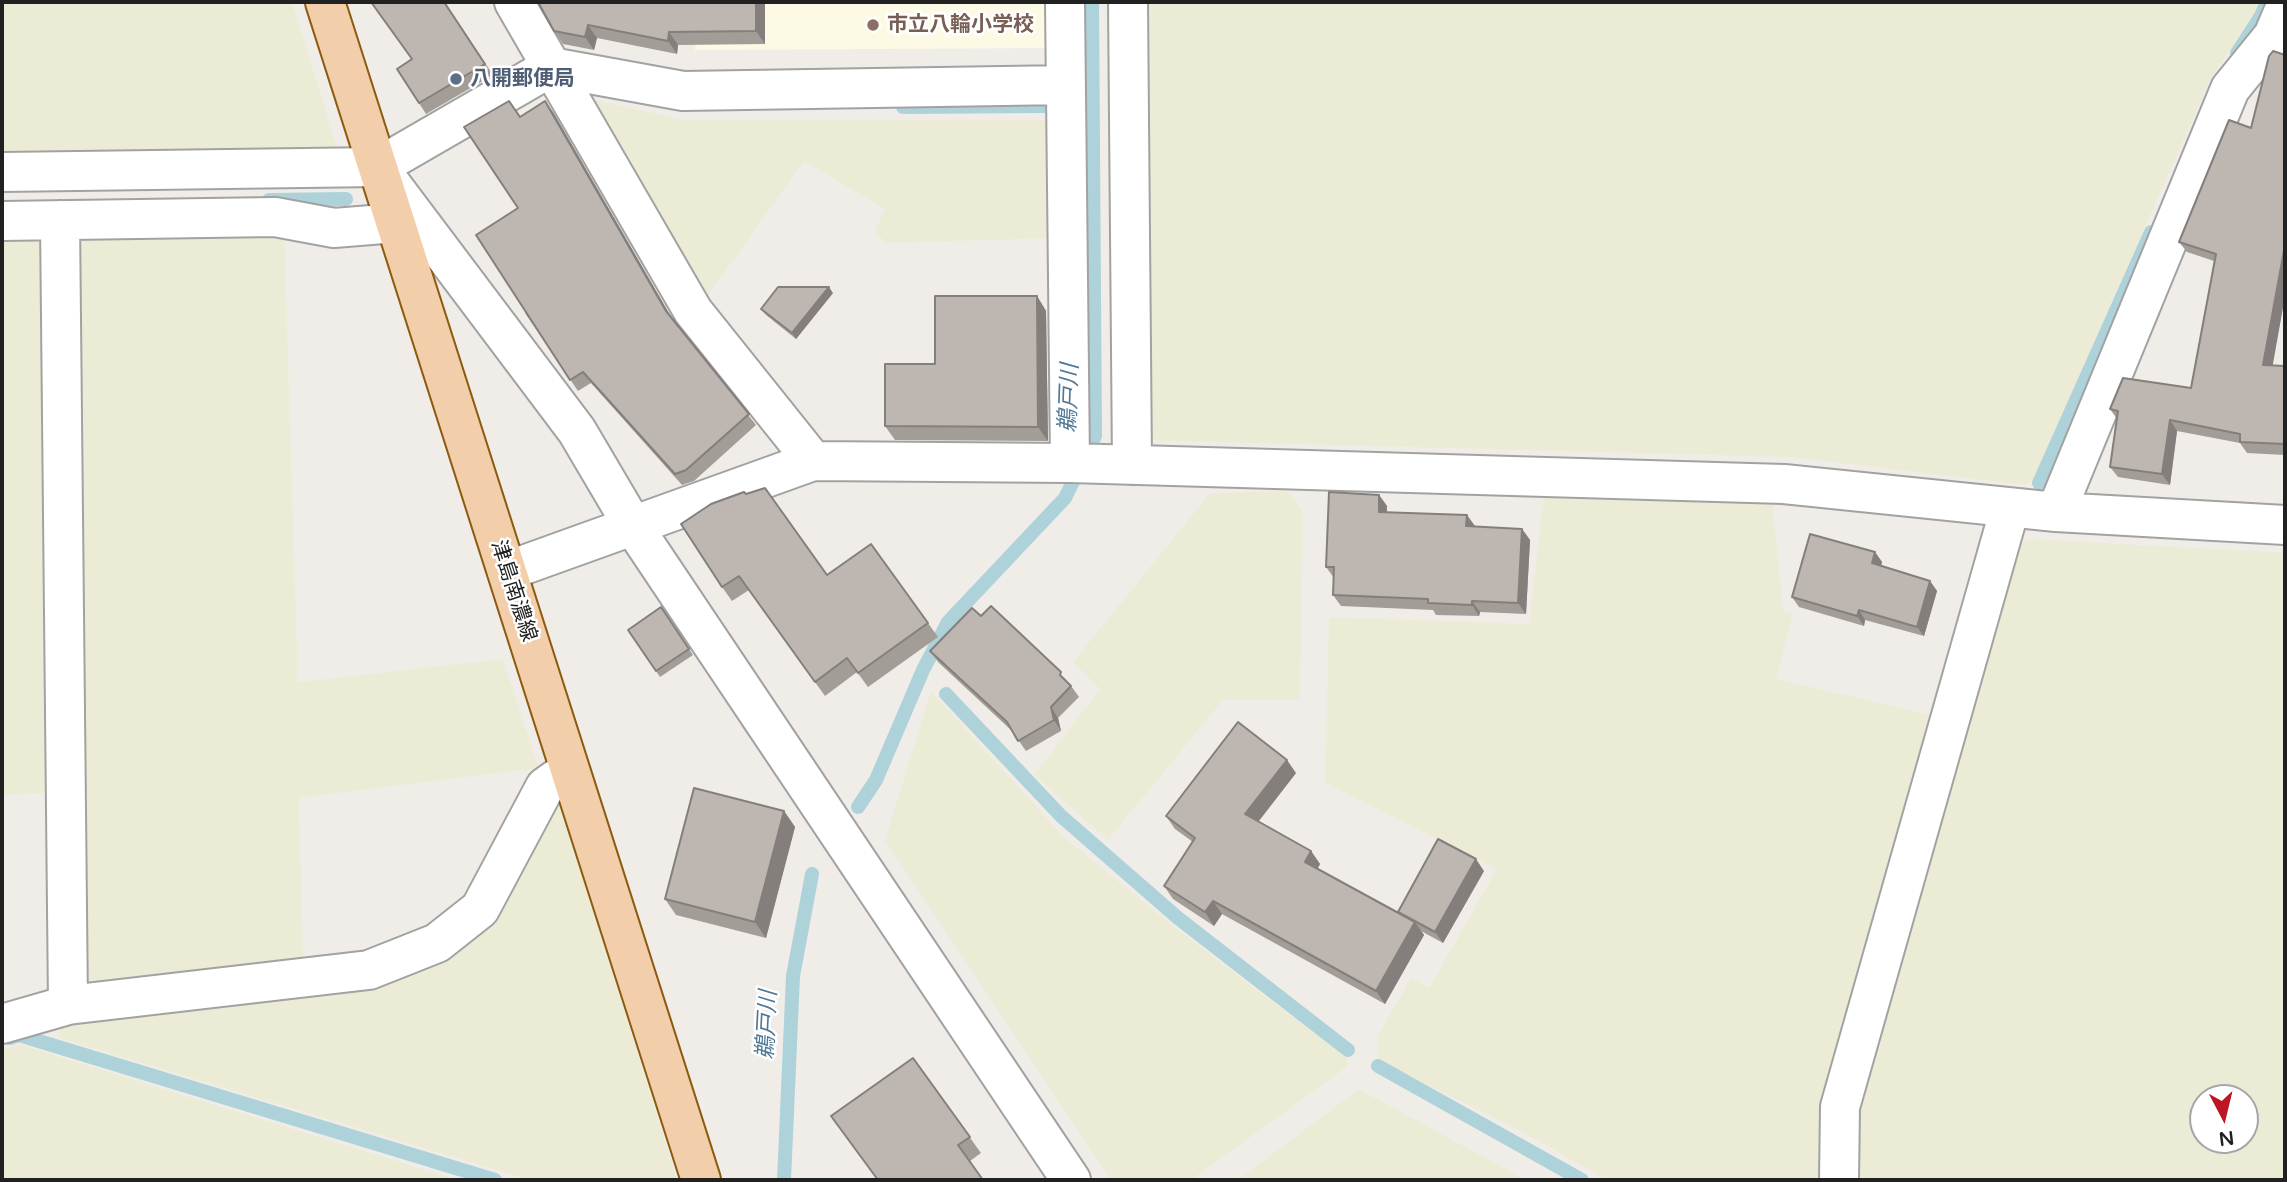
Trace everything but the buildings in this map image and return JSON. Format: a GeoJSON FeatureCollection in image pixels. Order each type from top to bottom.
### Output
{"type":"FeatureCollection","features":[{"type":"Feature","properties":{"kind":"main road","name":"津島南濃線"},"geometry":{"type":"LineString","coordinates":[[325,2],[701,1180]]}},
{"type":"Feature","properties":{"kind":"street"},"geometry":{"type":"LineString","coordinates":[[514,2],[693,311],[813,461]]}},
{"type":"Feature","properties":{"kind":"street"},"geometry":{"type":"LineString","coordinates":[[1065,2],[1070,463]]}},
{"type":"Feature","properties":{"kind":"street"},"geometry":{"type":"LineString","coordinates":[[1122,465],[1128,2]]}},
{"type":"Feature","properties":{"kind":"street"},"geometry":{"type":"LineString","coordinates":[[2056,512],[2230,89],[2281,28]]}},
{"type":"Feature","properties":{"kind":"street"},"geometry":{"type":"LineString","coordinates":[[2,172],[378,167],[551,67],[683,90],[1066,85]]}},
{"type":"Feature","properties":{"kind":"street"},"geometry":{"type":"LineString","coordinates":[[378,167],[577,431],[633,526],[1071,1180]]}},
{"type":"Feature","properties":{"kind":"street"},"geometry":{"type":"LineString","coordinates":[[2,221],[275,217],[334,228],[396,223]]}},
{"type":"Feature","properties":{"kind":"street"},"geometry":{"type":"LineString","coordinates":[[60,220],[68,1005]]}},
{"type":"Feature","properties":{"kind":"street"},"geometry":{"type":"LineString","coordinates":[[507,571],[813,461],[1070,463],[1784,484],[2056,512],[2285,525]]}},
{"type":"Feature","properties":{"kind":"street"},"geometry":{"type":"LineString","coordinates":[[1839,1180],[1840,1107],[2010,508]]}},
{"type":"Feature","properties":{"kind":"street"},"geometry":{"type":"LineString","coordinates":[[2,1024],[68,1005],[369,970],[437,943],[480,909],[545,787],[569,770]]}},
{"type":"Feature","properties":{"kind":"shaded area","name":"市立八輪小学校"},"geometry":{"type":"Polygon","coordinates":[[[702,2],[1047,2],[1048,48],[695,50],[702,2]]]}},
{"type":"Feature","properties":{"kind":"green space"},"geometry":{"type":"Polygon","coordinates":[[[2,2],[292,2],[339,153],[2,157],[2,2]]]}},
{"type":"Feature","properties":{"kind":"green space"},"geometry":{"type":"Polygon","coordinates":[[[1134,2],[2262,2],[2211,78],[2033,480],[2025,485],[1789,457],[1139,440],[1134,2]]]}},
{"type":"Feature","properties":{"kind":"green space"},"geometry":{"type":"Polygon","coordinates":[[[579,96],[683,120],[1057,120],[1058,238],[885,243],[875,230],[885,209],[804,161],[702,304],[579,96]]]}},
{"type":"Feature","properties":{"kind":"green space"},"geometry":{"type":"Polygon","coordinates":[[[284,230],[298,682],[503,659],[539,768],[299,798],[303,963],[87,983],[70,256],[85,233],[284,230]]]}},
{"type":"Feature","properties":{"kind":"green space"},"geometry":{"type":"Polygon","coordinates":[[[2,232],[50,238],[57,792],[2,795],[2,232]]]}},
{"type":"Feature","properties":{"kind":"green space"},"geometry":{"type":"Polygon","coordinates":[[[1287,491],[1303,511],[1300,700],[1223,700],[1108,840],[1034,775],[1100,689],[1073,662],[1210,493],[1287,491]]]}},
{"type":"Feature","properties":{"kind":"green space"},"geometry":{"type":"Polygon","coordinates":[[[1544,493],[1772,499],[1783,611],[1793,614],[1776,679],[1940,717],[1826,1180],[1607,1180],[1524,1133],[1378,1060],[1377,1037],[1411,978],[1429,988],[1497,869],[1325,783],[1329,617],[1529,624],[1544,493]]]}},
{"type":"Feature","properties":{"kind":"green space"},"geometry":{"type":"Polygon","coordinates":[[[2031,539],[2285,553],[2285,1180],[1854,1180],[1855,1109],[2011,546],[2031,539]]]}},
{"type":"Feature","properties":{"kind":"green space"},"geometry":{"type":"Polygon","coordinates":[[[931,691],[1064,837],[1178,930],[1347,1058],[1347,1067],[1191,1180],[1111,1180],[885,840],[931,691]]]}},
{"type":"Feature","properties":{"kind":"green space"},"geometry":{"type":"Polygon","coordinates":[[[550,796],[560,803],[677,1180],[530,1180],[59,1038],[63,1016],[435,955],[550,796]]]}},
{"type":"Feature","properties":{"kind":"green space"},"geometry":{"type":"Polygon","coordinates":[[[18,1044],[458,1180],[2,1180],[2,1050],[18,1044]]]}},
{"type":"Feature","properties":{"kind":"green space"},"geometry":{"type":"Polygon","coordinates":[[[1359,1089],[1526,1180],[1238,1180],[1359,1089]]]}},
{"type":"Feature","properties":{"kind":"waterway","name":"鵜戸川"},"geometry":{"type":"LineString","coordinates":[[858,807],[876,780],[923,670],[948,622],[1065,498],[1095,436],[1092,2]]}},
{"type":"Feature","properties":{"kind":"waterway"},"geometry":{"type":"LineString","coordinates":[[2237,53],[2267,2]]}},
{"type":"Feature","properties":{"kind":"waterway"},"geometry":{"type":"LineString","coordinates":[[903,107],[1044,106]]}},
{"type":"Feature","properties":{"kind":"waterway"},"geometry":{"type":"LineString","coordinates":[[269,200],[346,199]]}},
{"type":"Feature","properties":{"kind":"waterway"},"geometry":{"type":"LineString","coordinates":[[2039,483],[2151,232]]}},
{"type":"Feature","properties":{"kind":"waterway"},"geometry":{"type":"LineString","coordinates":[[946,694],[1061,816],[1178,918],[1348,1050]]}},
{"type":"Feature","properties":{"kind":"waterway","name":"鵜戸川"},"geometry":{"type":"LineString","coordinates":[[784,1180],[793,976],[812,874]]}},
{"type":"Feature","properties":{"kind":"waterway"},"geometry":{"type":"LineString","coordinates":[[10,1038],[19,1035],[495,1180]]}},
{"type":"Feature","properties":{"kind":"waterway"},"geometry":{"type":"LineString","coordinates":[[1378,1066],[1582,1180]]}},
{"type":"Feature","properties":{"kind":"place","name":"市立八輪小学校"},"geometry":{"type":"Point","coordinates":[873,25]}},
{"type":"Feature","properties":{"kind":"place","name":"八開郵便局"},"geometry":{"type":"Point","coordinates":[456,79]}}]}
